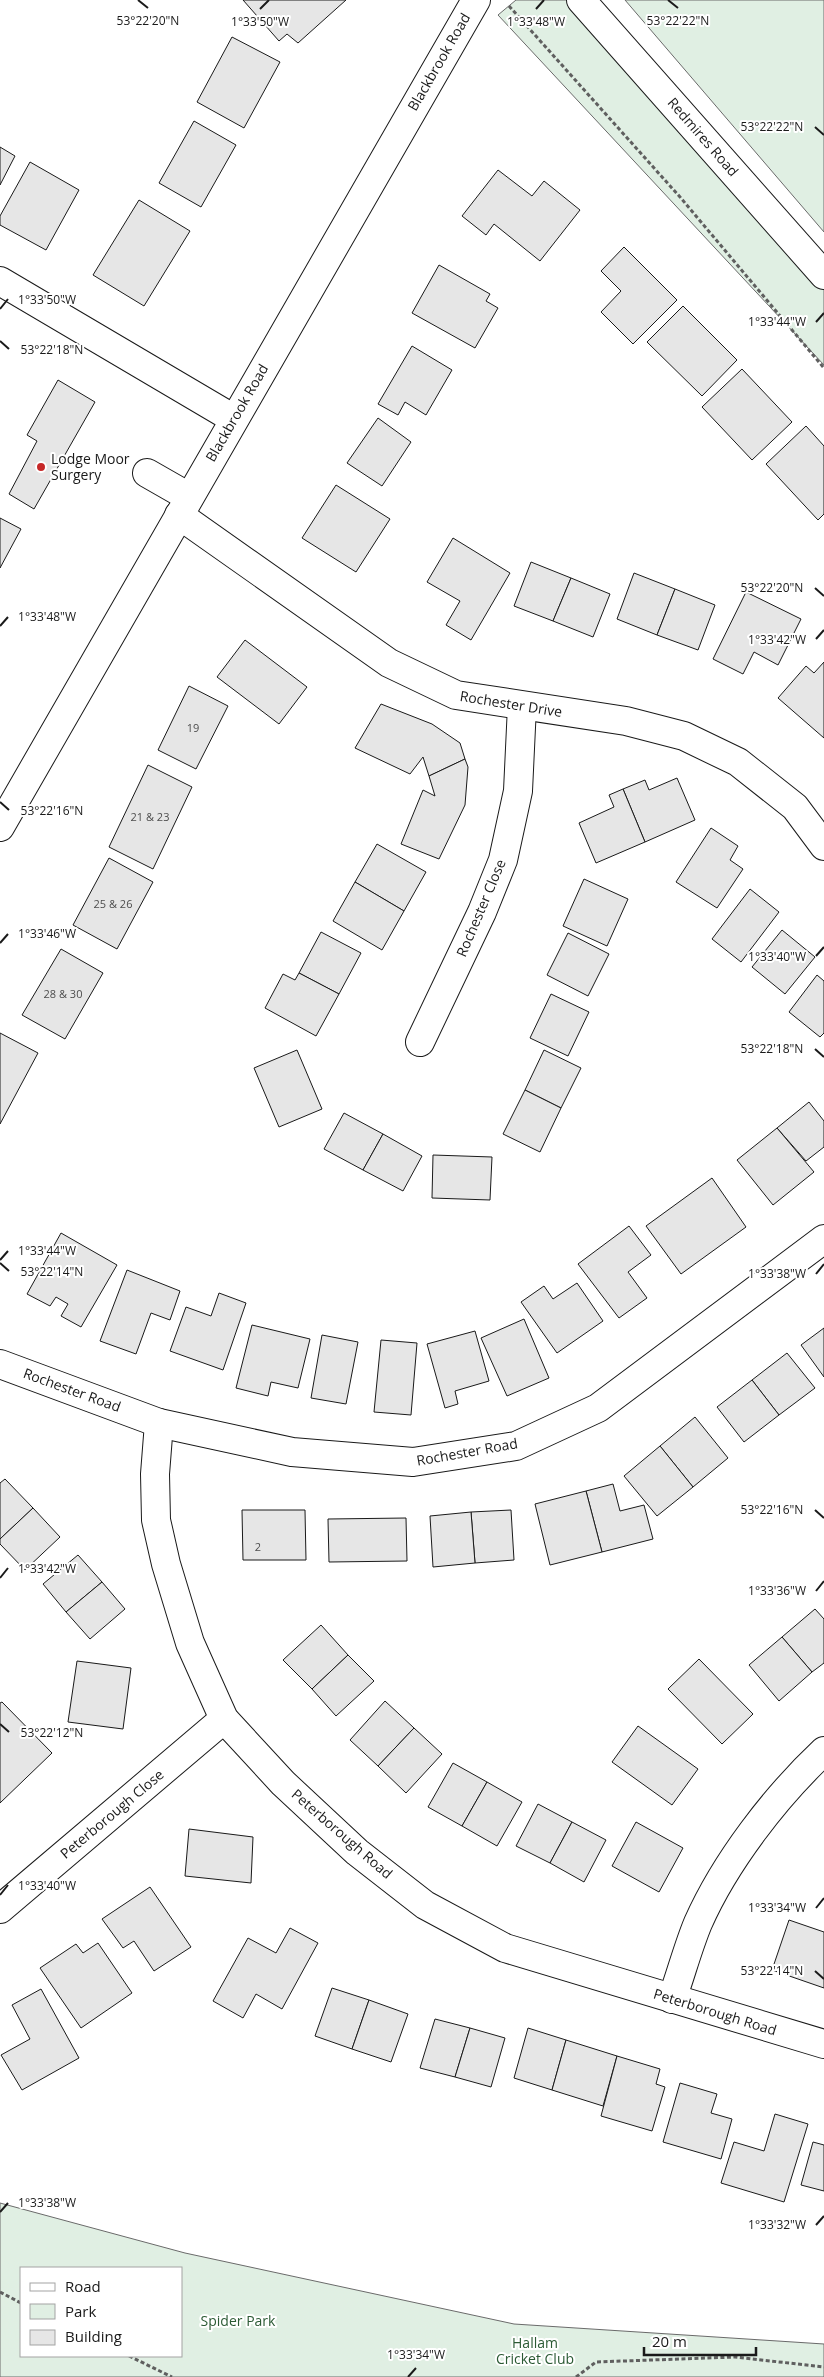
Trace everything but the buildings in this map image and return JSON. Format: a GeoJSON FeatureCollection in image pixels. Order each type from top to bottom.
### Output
{"type":"FeatureCollection","features":[{"type":"Feature","properties":{"kind":"street","name":"Blackbrook Road"},"geometry":{"type":"LineString","coordinates":[[0,827],[476,0]]}},
{"type":"Feature","properties":{"kind":"street","name":"Redmires Road"},"geometry":{"type":"LineString","coordinates":[[581,0],[824,275]]}},
{"type":"Feature","properties":{"kind":"street"},"geometry":{"type":"LineString","coordinates":[[0,281],[234,419]]}},
{"type":"Feature","properties":{"kind":"street","name":"Rochester Drive"},"geometry":{"type":"LineString","coordinates":[[147,473],[184,506],[388,664],[456,695],[626,721],[684,736],[738,762],[795,807],[824,846]]}},
{"type":"Feature","properties":{"kind":"street","name":"Rochester Close"},"geometry":{"type":"LineString","coordinates":[[420,1042],[482,912],[503,860],[518,791],[522,706]]}},
{"type":"Feature","properties":{"kind":"street","name":"Rochester Road"},"geometry":{"type":"LineString","coordinates":[[0,1364],[159,1423],[292,1452],[413,1462],[516,1446],[598,1408],[824,1239]]}},
{"type":"Feature","properties":{"kind":"street","name":"Peterborough Road"},"geometry":{"type":"LineString","coordinates":[[159,1423],[155,1474],[156,1520],[166,1564],[190,1643],[224,1719],[283,1783],[357,1852],[425,1905],[505,1948],[824,2044]]}},
{"type":"Feature","properties":{"kind":"street","name":"Peterborough Close"},"geometry":{"type":"LineString","coordinates":[[0,1909],[224,1719]]}},
{"type":"Feature","properties":{"kind":"street"},"geometry":{"type":"LineString","coordinates":[[672,1999],[698,1923],[741,1846],[809,1765],[824,1751]]}},
{"type":"Feature","properties":{"kind":"path"},"geometry":{"type":"LineString","coordinates":[[504,0],[680,197],[824,368]]}},
{"type":"Feature","properties":{"kind":"path"},"geometry":{"type":"LineString","coordinates":[[0,2292],[20,2302]]}},
{"type":"Feature","properties":{"kind":"path"},"geometry":{"type":"LineString","coordinates":[[131,2357],[172,2377]]}},
{"type":"Feature","properties":{"kind":"path"},"geometry":{"type":"LineString","coordinates":[[576,2377],[596,2362],[734,2357],[824,2367]]}},
{"type":"Feature","properties":{"kind":"green space"},"geometry":{"type":"Polygon","coordinates":[[[516,0],[581,0],[824,275],[824,365],[498,15],[516,0]]]}},
{"type":"Feature","properties":{"kind":"green space"},"geometry":{"type":"Polygon","coordinates":[[[625,0],[824,0],[824,232],[625,0]]]}},
{"type":"Feature","properties":{"kind":"green space","name":"Spider Park"},"geometry":{"type":"Polygon","coordinates":[[[0,2203],[185,2253],[514,2324],[824,2344],[824,2377],[0,2377],[0,2203]]]}},
{"type":"Feature","properties":{"kind":"place","name":"Lodge Moor Surgery"},"geometry":{"type":"Point","coordinates":[41,467]}},
{"type":"Feature","properties":{"kind":"park label","name":"Hallam Cricket Club"},"geometry":{"type":"Point","coordinates":[535,2352]}}]}
